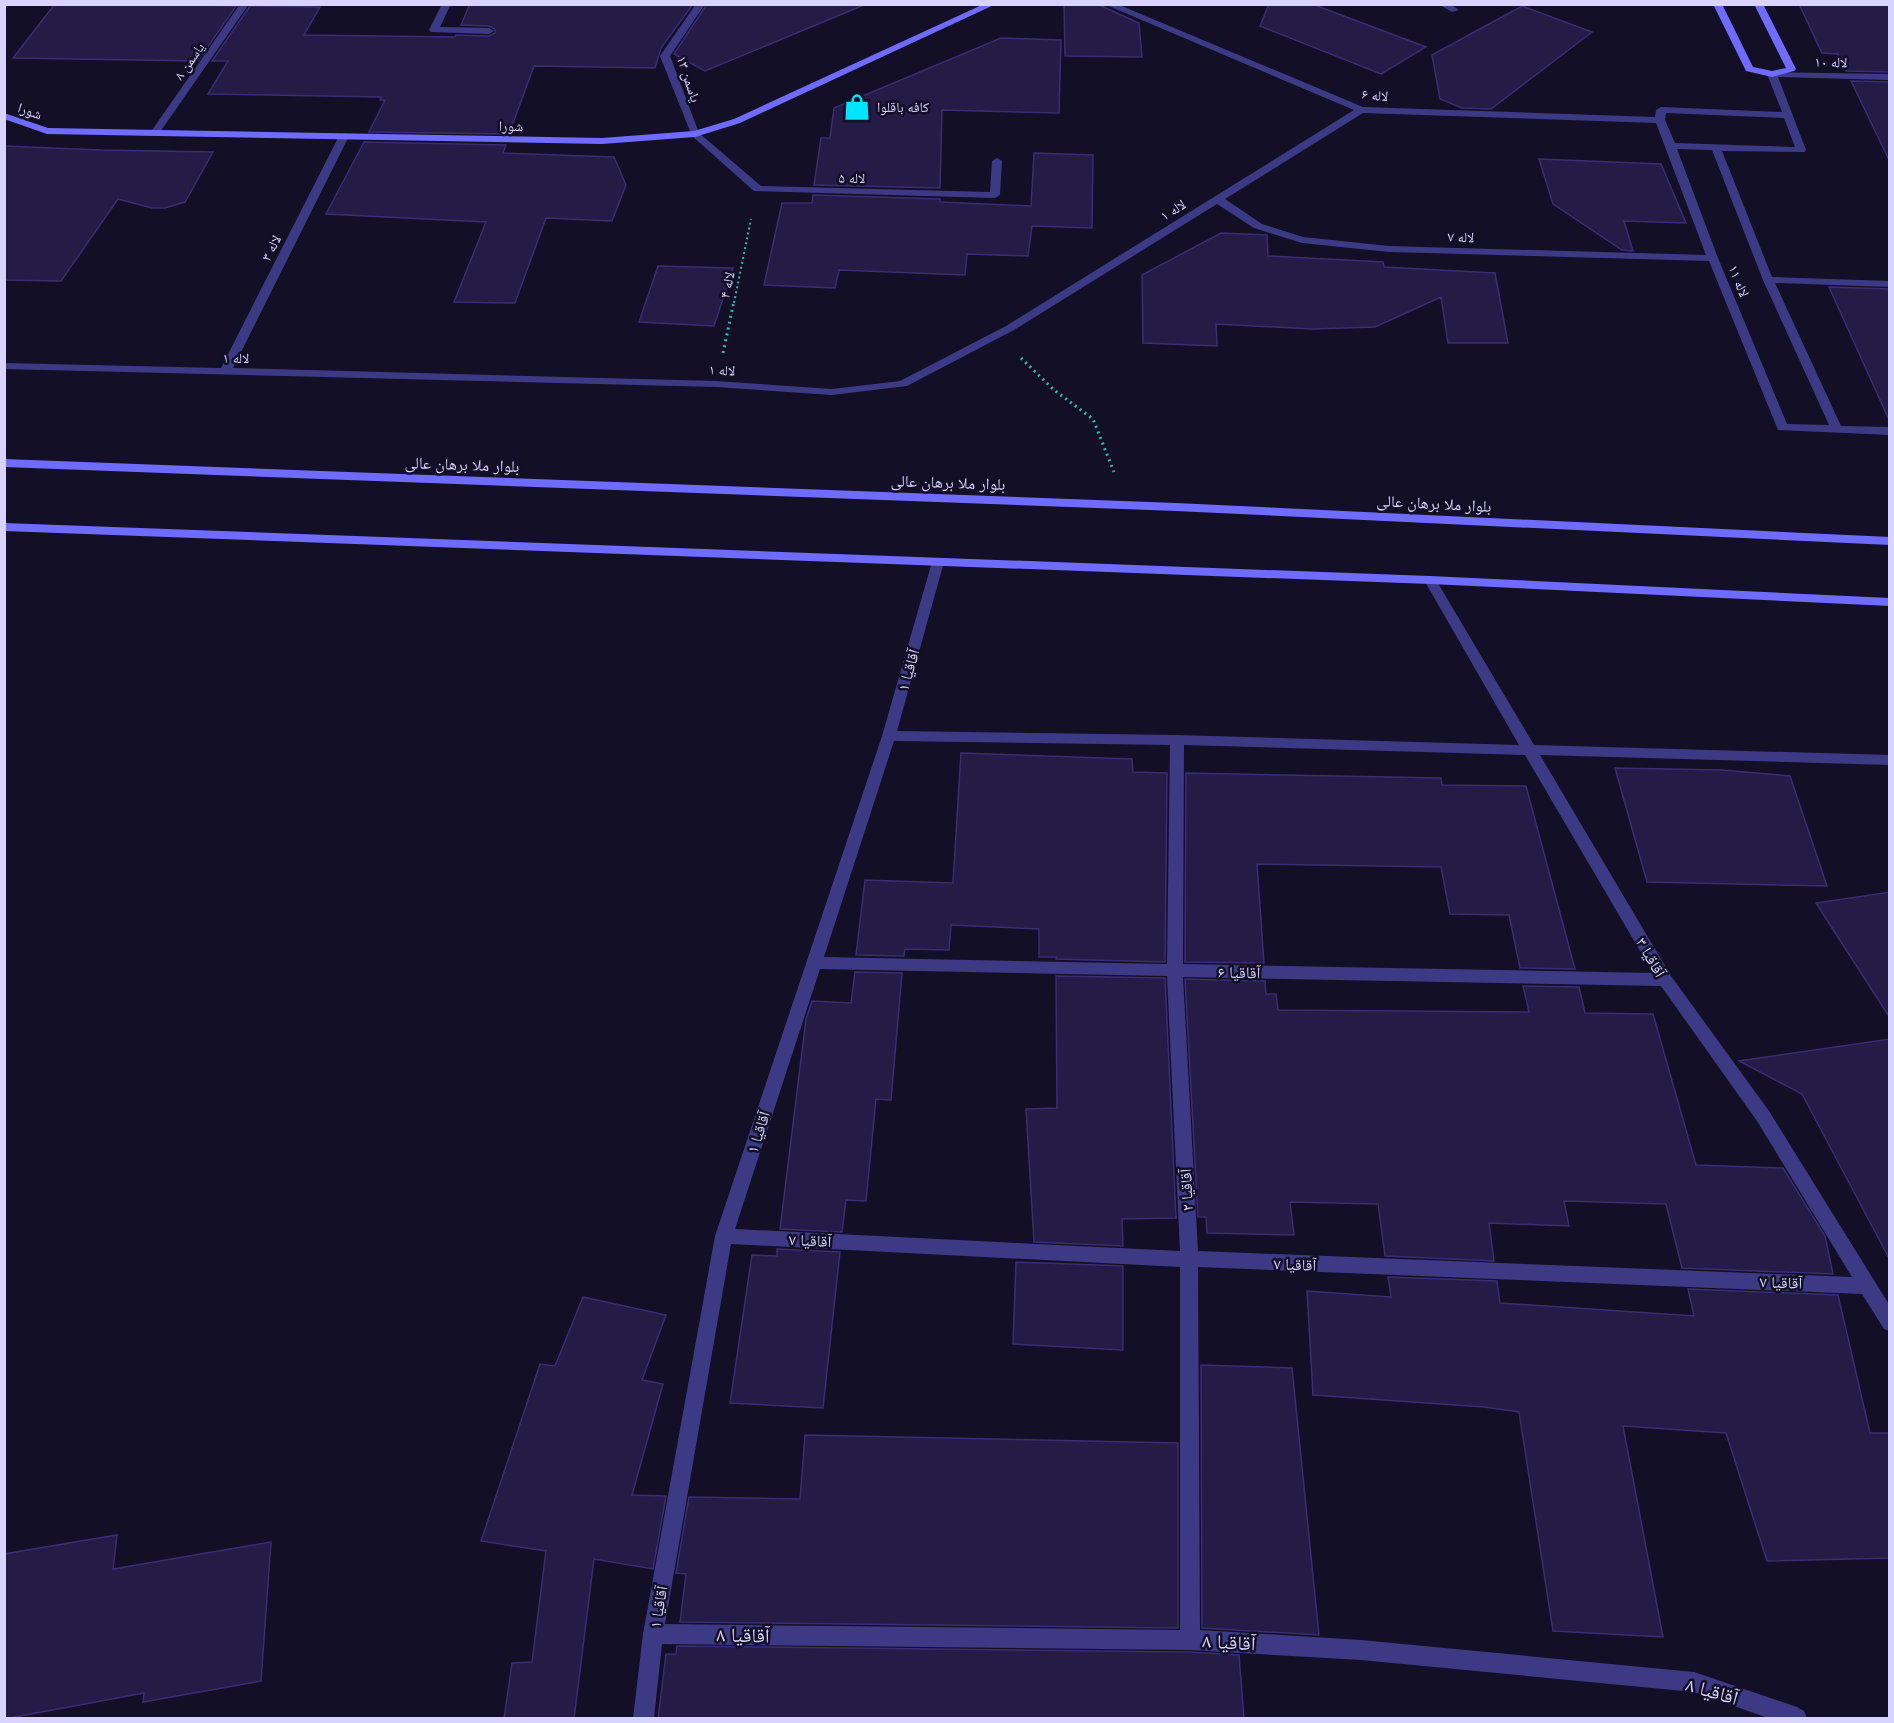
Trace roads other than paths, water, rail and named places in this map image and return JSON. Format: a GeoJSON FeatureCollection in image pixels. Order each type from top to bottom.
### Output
{"type":"FeatureCollection","features":[{"type":"Feature","properties":{"kind":"main road","name":"شورا"},"geometry":{"type":"LineString","coordinates":[[4,116],[47,130],[155,133],[602,141],[695,134],[737,121],[992,4]]}},
{"type":"Feature","properties":{"kind":"main road"},"geometry":{"type":"LineString","coordinates":[[1718,4],[1749,69],[1772,74],[1791,69],[1758,4]]}},
{"type":"Feature","properties":{"kind":"main road","name":"بلوار ملا برهان عالی"},"geometry":{"type":"LineString","coordinates":[[4,464],[1176,507],[1890,541]]}},
{"type":"Feature","properties":{"kind":"main road"},"geometry":{"type":"LineString","coordinates":[[4,527],[1430,580],[1890,602]]}},
{"type":"Feature","properties":{"kind":"street","name":"یاسمن ۸"},"geometry":{"type":"LineString","coordinates":[[155,133],[245,4]]}},
{"type":"Feature","properties":{"kind":"street"},"geometry":{"type":"LineString","coordinates":[[447,4],[434,30],[489,31]]}},
{"type":"Feature","properties":{"kind":"street","name":"یاسمن ۱۳"},"geometry":{"type":"LineString","coordinates":[[695,134],[665,56],[701,4]]}},
{"type":"Feature","properties":{"kind":"street","name":"لاله ۶"},"geometry":{"type":"LineString","coordinates":[[1108,4],[1361,110],[1660,120]]}},
{"type":"Feature","properties":{"kind":"street"},"geometry":{"type":"LineString","coordinates":[[1442,4],[1455,10]]}},
{"type":"Feature","properties":{"kind":"street"},"geometry":{"type":"LineString","coordinates":[[1671,146],[1801,150],[1772,74]]}},
{"type":"Feature","properties":{"kind":"street","name":"لاله ۱۰"},"geometry":{"type":"LineString","coordinates":[[1772,74],[1890,77]]}},
{"type":"Feature","properties":{"kind":"street","name":"لاله ۱"},"geometry":{"type":"LineString","coordinates":[[4,366],[716,384],[832,392],[903,384],[996,335],[1219,200],[1361,110]]}},
{"type":"Feature","properties":{"kind":"street"},"geometry":{"type":"LineString","coordinates":[[1660,120],[1661,110],[1788,115]]}},
{"type":"Feature","properties":{"kind":"street","name":"لاله ۱۱"},"geometry":{"type":"LineString","coordinates":[[1660,120],[1782,427],[1837,430],[1768,280],[1716,148]]}},
{"type":"Feature","properties":{"kind":"street","name":"لاله ۵"},"geometry":{"type":"LineString","coordinates":[[695,134],[758,189],[995,195],[997,161]]}},
{"type":"Feature","properties":{"kind":"street","name":"لاله ۳"},"geometry":{"type":"LineString","coordinates":[[225,372],[344,136]]}},
{"type":"Feature","properties":{"kind":"street","name":"لاله ۷"},"geometry":{"type":"LineString","coordinates":[[1219,200],[1258,226],[1302,240],[1389,249],[1713,258]]}},
{"type":"Feature","properties":{"kind":"street","name":"لاله ۱۱"},"geometry":{"type":"LineString","coordinates":[[1768,280],[1890,284]]}},
{"type":"Feature","properties":{"kind":"street"},"geometry":{"type":"LineString","coordinates":[[1837,430],[1890,431]]}},
{"type":"Feature","properties":{"kind":"street","name":"آقاقیا ۱"},"geometry":{"type":"LineString","coordinates":[[643,1719],[653,1634],[724,1236],[889,736],[938,562]]}},
{"type":"Feature","properties":{"kind":"street","name":"آقاقیا ۳"},"geometry":{"type":"LineString","coordinates":[[1430,580],[1665,980],[1763,1116],[1890,1323]]}},
{"type":"Feature","properties":{"kind":"street"},"geometry":{"type":"LineString","coordinates":[[889,736],[1177,740],[1890,760]]}},
{"type":"Feature","properties":{"kind":"street","name":"آقاقیا ۲"},"geometry":{"type":"LineString","coordinates":[[1177,740],[1175,971],[1189,1259],[1190,1640]]}},
{"type":"Feature","properties":{"kind":"street","name":"آقاقیا ۶"},"geometry":{"type":"LineString","coordinates":[[814,963],[1665,980]]}},
{"type":"Feature","properties":{"kind":"street","name":"آقاقیا ۷"},"geometry":{"type":"LineString","coordinates":[[724,1236],[1189,1259],[1866,1286]]}},
{"type":"Feature","properties":{"kind":"street","name":"آقاقیا ۸"},"geometry":{"type":"LineString","coordinates":[[653,1634],[1190,1640],[1360,1650],[1694,1682],[1797,1719]]}},
{"type":"Feature","properties":{"kind":"place","name":"کافه باقلوا"},"geometry":{"type":"Point","coordinates":[857,107]}}]}
